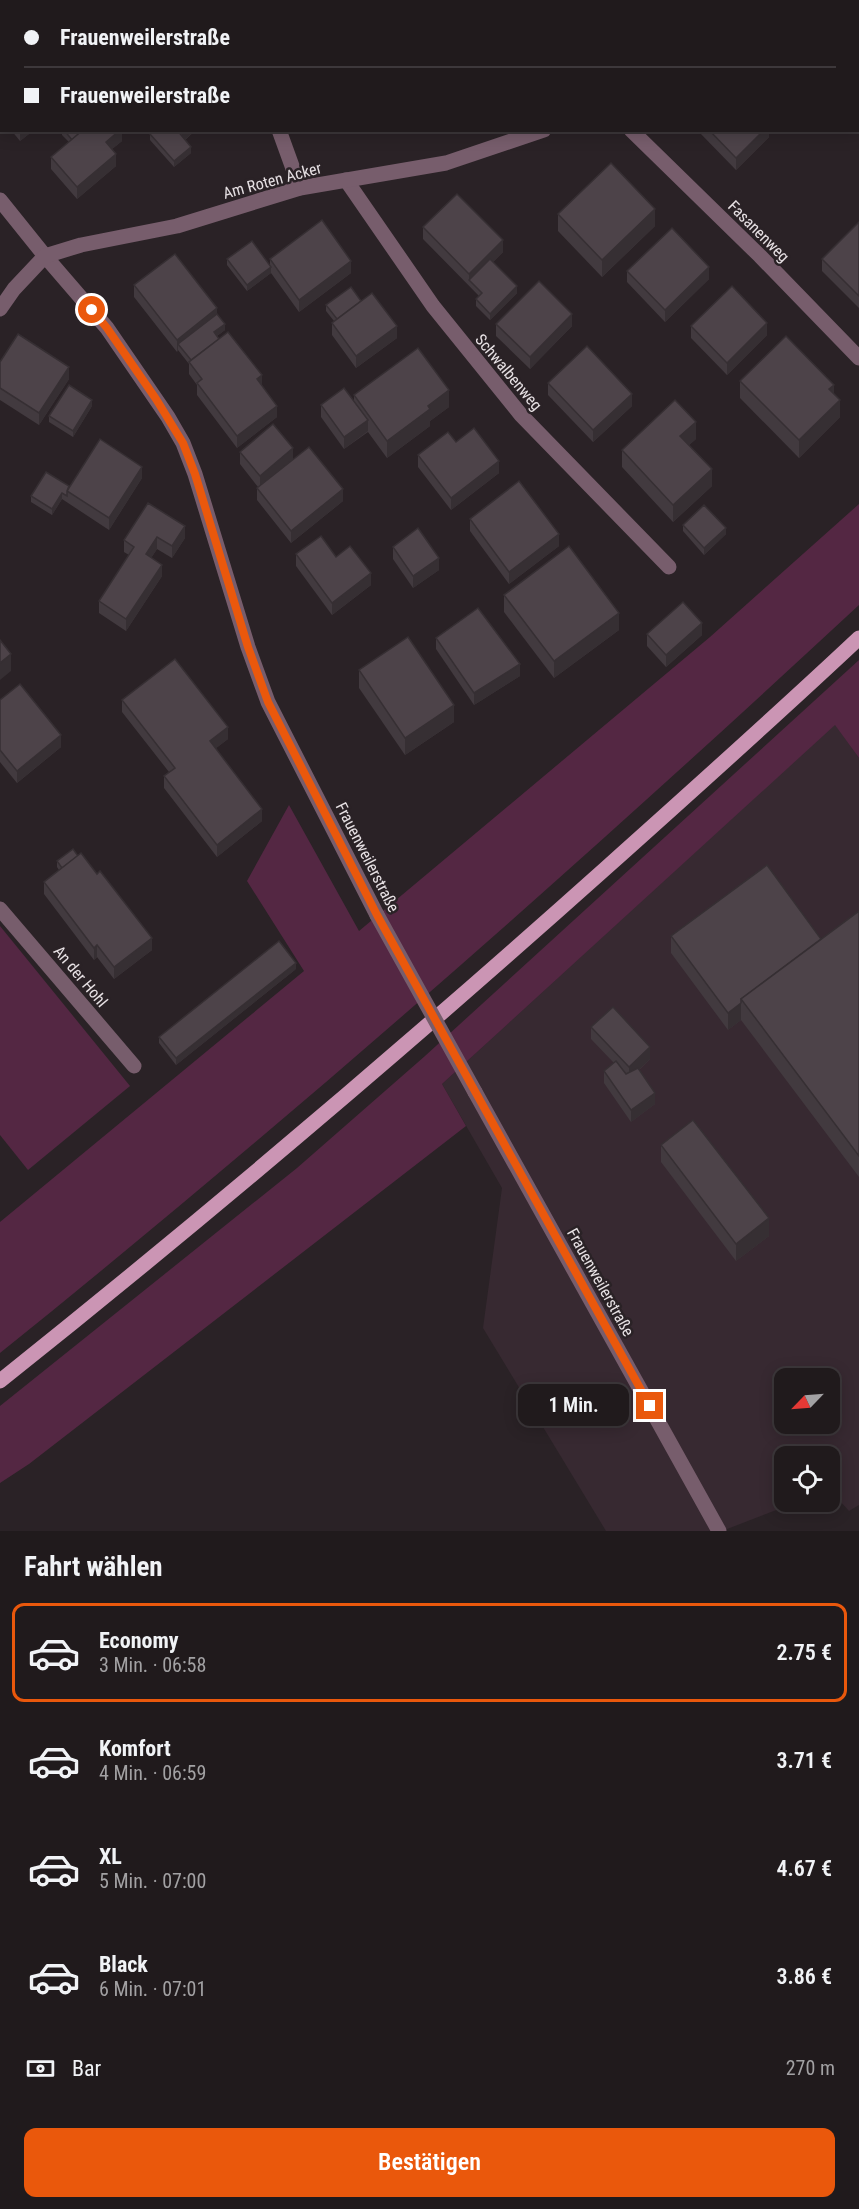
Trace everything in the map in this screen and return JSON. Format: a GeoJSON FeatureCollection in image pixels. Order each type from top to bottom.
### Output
{"type":"FeatureCollection","features":[{"type":"Feature","properties":{"kind":"main road"},"geometry":{"type":"LineString","coordinates":[[0,1381],[296,1140],[500,963],[786,708],[859,638]]}},
{"type":"Feature","properties":{"kind":"street"},"geometry":{"type":"LineString","coordinates":[[280,132],[300,188]]}},
{"type":"Feature","properties":{"kind":"street","name":"Am Roten Acker"},"geometry":{"type":"LineString","coordinates":[[45,256],[81,245],[177,226],[300,188],[446,163],[538,132]]}},
{"type":"Feature","properties":{"kind":"street","name":"Fasanenweg"},"geometry":{"type":"LineString","coordinates":[[633,132],[760,256],[859,358]]}},
{"type":"Feature","properties":{"kind":"street","name":"Schwalbenweg"},"geometry":{"type":"LineString","coordinates":[[346,180],[433,306],[520,416],[669,567]]}},
{"type":"Feature","properties":{"kind":"street","name":"Frauenweilerstraße"},"geometry":{"type":"LineString","coordinates":[[0,201],[107,328],[168,417],[183,443],[195,474],[248,647],[268,702],[377,915],[719,1531]]}},
{"type":"Feature","properties":{"kind":"street"},"geometry":{"type":"LineString","coordinates":[[0,309],[45,256]]}},
{"type":"Feature","properties":{"kind":"street","name":"An der Hohl"},"geometry":{"type":"LineString","coordinates":[[0,909],[134,1066]]}},
{"type":"Feature","properties":{"kind":"shaded area"},"geometry":{"type":"Polygon","coordinates":[[[859,504],[859,605],[436,987],[220,1172],[0,1353],[0,1222],[304,971],[247,881],[289,805],[359,931],[710,637],[859,504]]]}},
{"type":"Feature","properties":{"kind":"shaded area"},"geometry":{"type":"Polygon","coordinates":[[[859,660],[859,758],[835,725],[442,1084],[466,1126],[29,1464],[0,1483],[0,1406],[297,1168],[425,1056],[859,660]]]}},
{"type":"Feature","properties":{"kind":"shaded area"},"geometry":{"type":"Polygon","coordinates":[[[835,724],[859,758],[859,1505],[849,1511],[840,1501],[840,1446],[774,1446],[774,1511],[722,1531],[606,1531],[483,1328],[502,1188],[442,1084],[835,724]]]}},
{"type":"Feature","properties":{"kind":"shaded area"},"geometry":{"type":"Polygon","coordinates":[[[0,926],[130,1086],[28,1170],[0,1135],[0,926]]]}},
{"type":"Feature","properties":{"kind":"building"},"geometry":{"type":"Polygon","coordinates":[[[66,132],[81,132],[72,140],[66,132]]]}},
{"type":"Feature","properties":{"kind":"building"},"geometry":{"type":"Polygon","coordinates":[[[81,132],[118,132],[106,142],[116,154],[77,187],[51,157],[81,132]]]}},
{"type":"Feature","properties":{"kind":"building"},"geometry":{"type":"Polygon","coordinates":[[[152,132],[179,132],[191,147],[174,161],[150,134],[152,132]]]}},
{"type":"Feature","properties":{"kind":"building"},"geometry":{"type":"Polygon","coordinates":[[[711,132],[762,132],[736,158],[711,132]]]}},
{"type":"Feature","properties":{"kind":"building"},"geometry":{"type":"Polygon","coordinates":[[[611,163],[655,209],[602,260],[558,214],[611,163]]]}},
{"type":"Feature","properties":{"kind":"building"},"geometry":{"type":"Polygon","coordinates":[[[457,194],[503,240],[469,274],[423,227],[457,194]]]}},
{"type":"Feature","properties":{"kind":"building"},"geometry":{"type":"Polygon","coordinates":[[[322,220],[351,261],[299,300],[270,259],[322,220]]]}},
{"type":"Feature","properties":{"kind":"building"},"geometry":{"type":"Polygon","coordinates":[[[859,222],[859,296],[822,259],[859,222]]]}},
{"type":"Feature","properties":{"kind":"building"},"geometry":{"type":"Polygon","coordinates":[[[672,228],[709,267],[665,310],[627,271],[672,228]]]}},
{"type":"Feature","properties":{"kind":"building"},"geometry":{"type":"Polygon","coordinates":[[[252,241],[271,267],[247,285],[227,259],[252,241]]]}},
{"type":"Feature","properties":{"kind":"building"},"geometry":{"type":"Polygon","coordinates":[[[175,254],[217,308],[177,340],[134,285],[175,254]]]}},
{"type":"Feature","properties":{"kind":"building"},"geometry":{"type":"Polygon","coordinates":[[[490,259],[517,286],[490,314],[476,299],[482,293],[469,280],[490,259]]]}},
{"type":"Feature","properties":{"kind":"building"},"geometry":{"type":"Polygon","coordinates":[[[539,281],[572,314],[530,357],[496,324],[539,281]]]}},
{"type":"Feature","properties":{"kind":"building"},"geometry":{"type":"Polygon","coordinates":[[[732,286],[767,323],[727,363],[691,326],[732,286]]]}},
{"type":"Feature","properties":{"kind":"building"},"geometry":{"type":"Polygon","coordinates":[[[351,287],[361,301],[337,319],[326,305],[351,287]]]}},
{"type":"Feature","properties":{"kind":"building"},"geometry":{"type":"Polygon","coordinates":[[[372,293],[397,326],[356,356],[332,323],[372,293]]]}},
{"type":"Feature","properties":{"kind":"building"},"geometry":{"type":"Polygon","coordinates":[[[217,314],[225,324],[214,332],[219,339],[191,360],[178,344],[217,314]]]}},
{"type":"Feature","properties":{"kind":"building"},"geometry":{"type":"Polygon","coordinates":[[[228,332],[262,375],[257,379],[277,406],[237,436],[197,383],[202,379],[189,362],[228,332]]]}},
{"type":"Feature","properties":{"kind":"building"},"geometry":{"type":"Polygon","coordinates":[[[18,334],[69,367],[39,413],[0,388],[0,362],[18,334]]]}},
{"type":"Feature","properties":{"kind":"building"},"geometry":{"type":"Polygon","coordinates":[[[786,336],[834,385],[829,389],[840,400],[799,440],[740,381],[786,336]]]}},
{"type":"Feature","properties":{"kind":"building"},"geometry":{"type":"Polygon","coordinates":[[[587,346],[632,394],[593,430],[548,383],[587,346]]]}},
{"type":"Feature","properties":{"kind":"building"},"geometry":{"type":"Polygon","coordinates":[[[418,348],[449,390],[428,406],[430,409],[387,441],[354,395],[418,348]]]}},
{"type":"Feature","properties":{"kind":"building"},"geometry":{"type":"Polygon","coordinates":[[[69,385],[92,400],[73,431],[49,416],[69,385]]]}},
{"type":"Feature","properties":{"kind":"building"},"geometry":{"type":"Polygon","coordinates":[[[344,388],[368,420],[344,437],[321,405],[344,388]]]}},
{"type":"Feature","properties":{"kind":"building"},"geometry":{"type":"Polygon","coordinates":[[[675,400],[696,422],[680,436],[712,469],[673,505],[622,450],[675,400]]]}},
{"type":"Feature","properties":{"kind":"building"},"geometry":{"type":"Polygon","coordinates":[[[273,424],[293,448],[260,476],[240,452],[273,424]]]}},
{"type":"Feature","properties":{"kind":"building"},"geometry":{"type":"Polygon","coordinates":[[[474,428],[499,461],[451,498],[418,455],[448,432],[456,442],[474,428]]]}},
{"type":"Feature","properties":{"kind":"building"},"geometry":{"type":"Polygon","coordinates":[[[100,439],[142,467],[109,518],[67,491],[100,439]]]}},
{"type":"Feature","properties":{"kind":"building"},"geometry":{"type":"Polygon","coordinates":[[[309,447],[343,489],[291,531],[257,488],[309,447]]]}},
{"type":"Feature","properties":{"kind":"building"},"geometry":{"type":"Polygon","coordinates":[[[46,472],[69,486],[67,496],[62,493],[52,509],[31,496],[46,472]]]}},
{"type":"Feature","properties":{"kind":"building"},"geometry":{"type":"Polygon","coordinates":[[[519,481],[559,534],[509,572],[470,519],[519,481]]]}},
{"type":"Feature","properties":{"kind":"building"},"geometry":{"type":"Polygon","coordinates":[[[148,503],[185,526],[172,546],[157,537],[146,554],[162,565],[126,619],[99,601],[134,547],[124,540],[148,503]]]}},
{"type":"Feature","properties":{"kind":"building"},"geometry":{"type":"Polygon","coordinates":[[[704,505],[726,528],[704,548],[683,525],[704,505]]]}},
{"type":"Feature","properties":{"kind":"building"},"geometry":{"type":"Polygon","coordinates":[[[418,528],[439,558],[413,576],[393,547],[418,528]]]}},
{"type":"Feature","properties":{"kind":"building"},"geometry":{"type":"Polygon","coordinates":[[[321,536],[336,557],[350,546],[371,573],[332,603],[296,554],[321,536]]]}},
{"type":"Feature","properties":{"kind":"building"},"geometry":{"type":"Polygon","coordinates":[[[569,546],[619,613],[554,661],[504,595],[569,546]]]}},
{"type":"Feature","properties":{"kind":"building"},"geometry":{"type":"Polygon","coordinates":[[[683,602],[702,623],[666,655],[647,634],[683,602]]]}},
{"type":"Feature","properties":{"kind":"building"},"geometry":{"type":"Polygon","coordinates":[[[478,608],[520,664],[474,693],[436,638],[478,608]]]}},
{"type":"Feature","properties":{"kind":"building"},"geometry":{"type":"Polygon","coordinates":[[[408,637],[454,705],[405,738],[359,670],[408,637]]]}},
{"type":"Feature","properties":{"kind":"building"},"geometry":{"type":"Polygon","coordinates":[[[0,640],[11,654],[0,663],[0,640]]]}},
{"type":"Feature","properties":{"kind":"building"},"geometry":{"type":"Polygon","coordinates":[[[175,659],[228,727],[210,741],[262,809],[217,845],[164,776],[175,768],[122,700],[175,659]]]}},
{"type":"Feature","properties":{"kind":"building"},"geometry":{"type":"Polygon","coordinates":[[[20,684],[61,735],[17,771],[0,750],[0,700],[20,684]]]}},
{"type":"Feature","properties":{"kind":"building"},"geometry":{"type":"Polygon","coordinates":[[[73,849],[78,856],[62,868],[57,861],[73,849]]]}},
{"type":"Feature","properties":{"kind":"building"},"geometry":{"type":"Polygon","coordinates":[[[81,853],[97,874],[100,871],[152,938],[114,967],[97,945],[94,948],[44,882],[81,853]]]}},
{"type":"Feature","properties":{"kind":"building"},"geometry":{"type":"Polygon","coordinates":[[[767,865],[821,939],[741,999],[741,1003],[728,1013],[671,936],[767,865]]]}},
{"type":"Feature","properties":{"kind":"building"},"geometry":{"type":"Polygon","coordinates":[[[859,911],[859,1156],[741,999],[859,911]]]}},
{"type":"Feature","properties":{"kind":"building"},"geometry":{"type":"Polygon","coordinates":[[[279,941],[296,963],[176,1058],[159,1037],[279,941]]]}},
{"type":"Feature","properties":{"kind":"building"},"geometry":{"type":"Polygon","coordinates":[[[613,1007],[650,1047],[629,1067],[591,1027],[613,1007]]]}},
{"type":"Feature","properties":{"kind":"building"},"geometry":{"type":"Polygon","coordinates":[[[616,1061],[626,1074],[638,1068],[655,1093],[631,1110],[604,1071],[616,1061]]]}},
{"type":"Feature","properties":{"kind":"building"},"geometry":{"type":"Polygon","coordinates":[[[693,1120],[769,1218],[736,1244],[661,1145],[693,1120]]]}},
{"type":"Feature","properties":{"kind":"route"},"geometry":{"type":"LineString","coordinates":[[92,310],[156,399],[183,443],[195,474],[248,647],[268,702],[377,915],[650,1406]]}}]}
